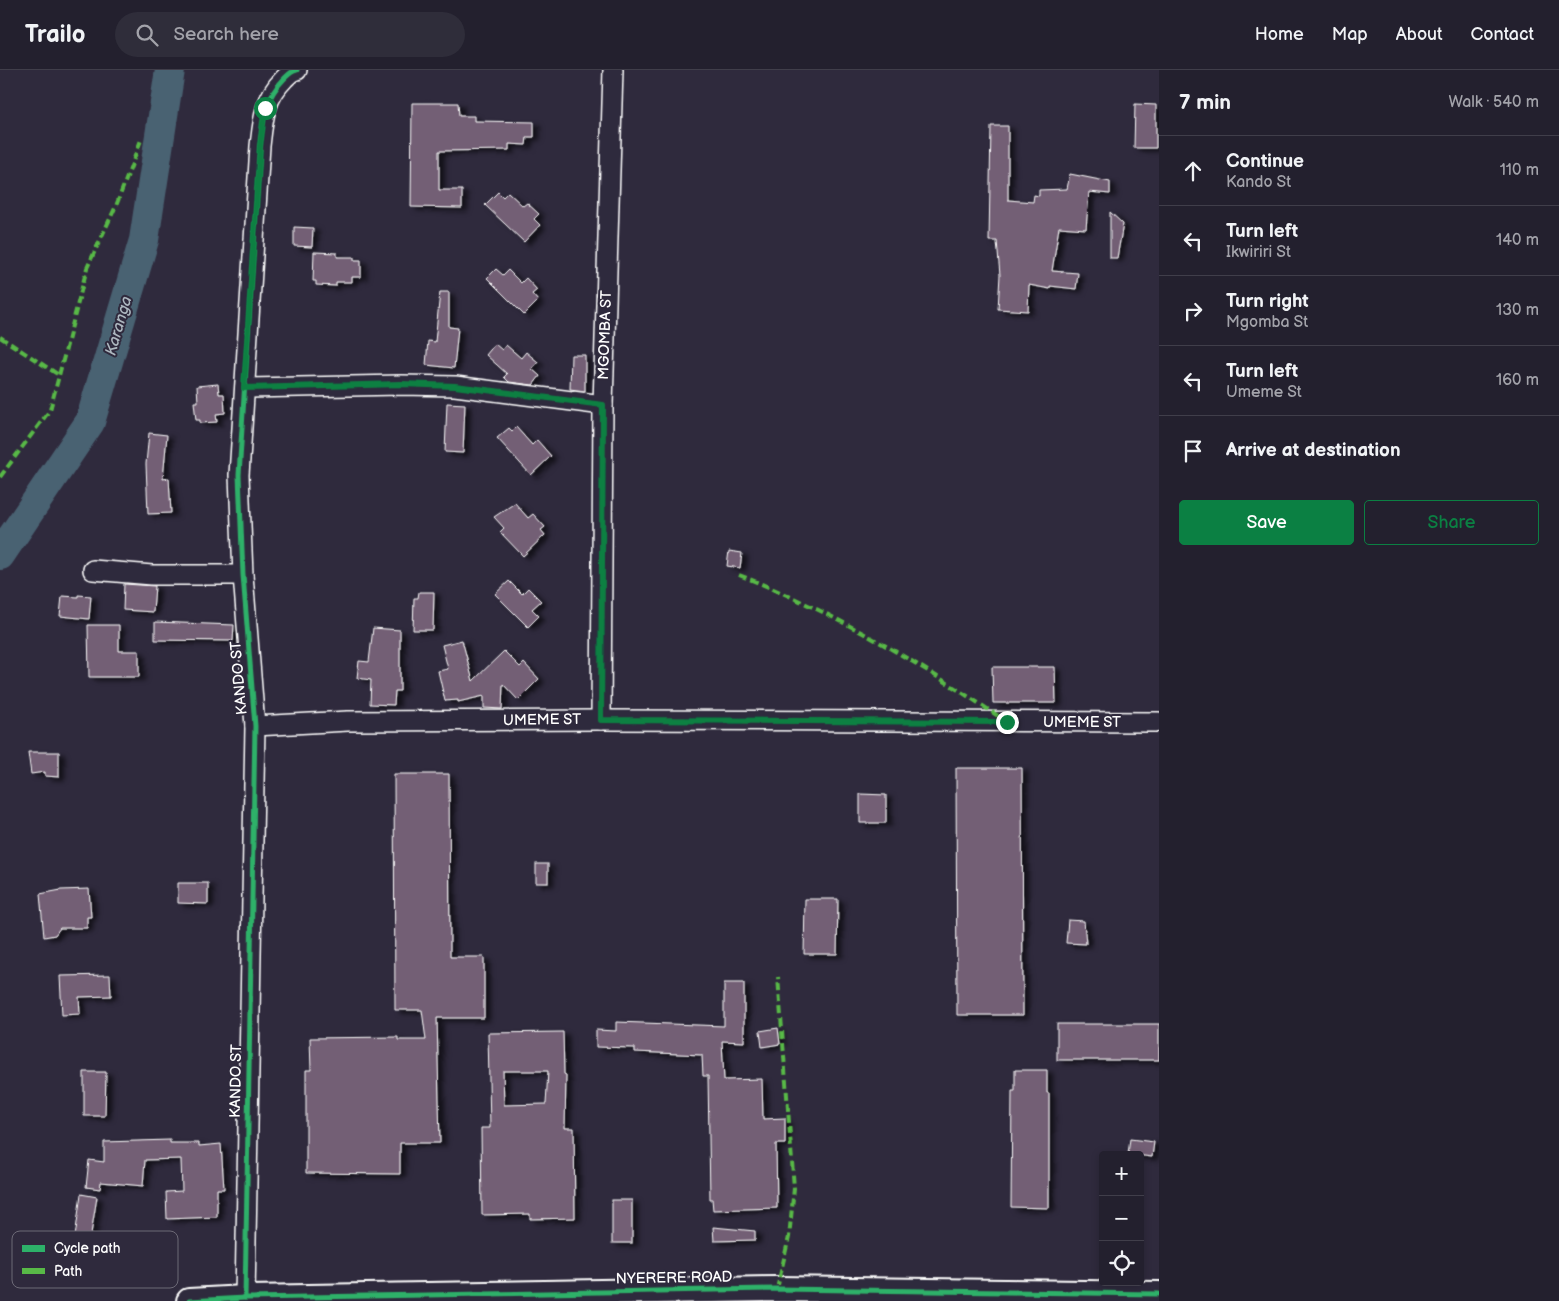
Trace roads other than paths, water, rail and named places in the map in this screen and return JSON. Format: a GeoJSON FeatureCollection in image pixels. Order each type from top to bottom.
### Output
{"type":"FeatureCollection","features":[{"type":"Feature","properties":{"kind":"street","name":"KANDO ST"},"geometry":{"type":"LineString","coordinates":[[245,1298],[255,726],[243,575],[239,475],[260,146],[265,108],[275,88],[292,71],[297,70]]}},
{"type":"Feature","properties":{"kind":"street","name":"MGOMBA ST"},"geometry":{"type":"LineString","coordinates":[[601,720],[603,405],[614,70]]}},
{"type":"Feature","properties":{"kind":"street"},"geometry":{"type":"LineString","coordinates":[[244,388],[401,384],[455,386],[603,405]]}},
{"type":"Feature","properties":{"kind":"street"},"geometry":{"type":"LineString","coordinates":[[93,570],[152,575],[243,575]]}},
{"type":"Feature","properties":{"kind":"street","name":"UMEME ST"},"geometry":{"type":"LineString","coordinates":[[255,726],[348,721],[1159,722]]}},
{"type":"Feature","properties":{"kind":"street","name":"NYERERE ROAD"},"geometry":{"type":"LineString","coordinates":[[189,1301],[245,1298],[777,1288],[1159,1294]]}},
{"type":"Feature","properties":{"kind":"waterway","name":"Karanga"},"geometry":{"type":"LineString","coordinates":[[0,555],[90,422],[144,240],[170,70]]}}]}
